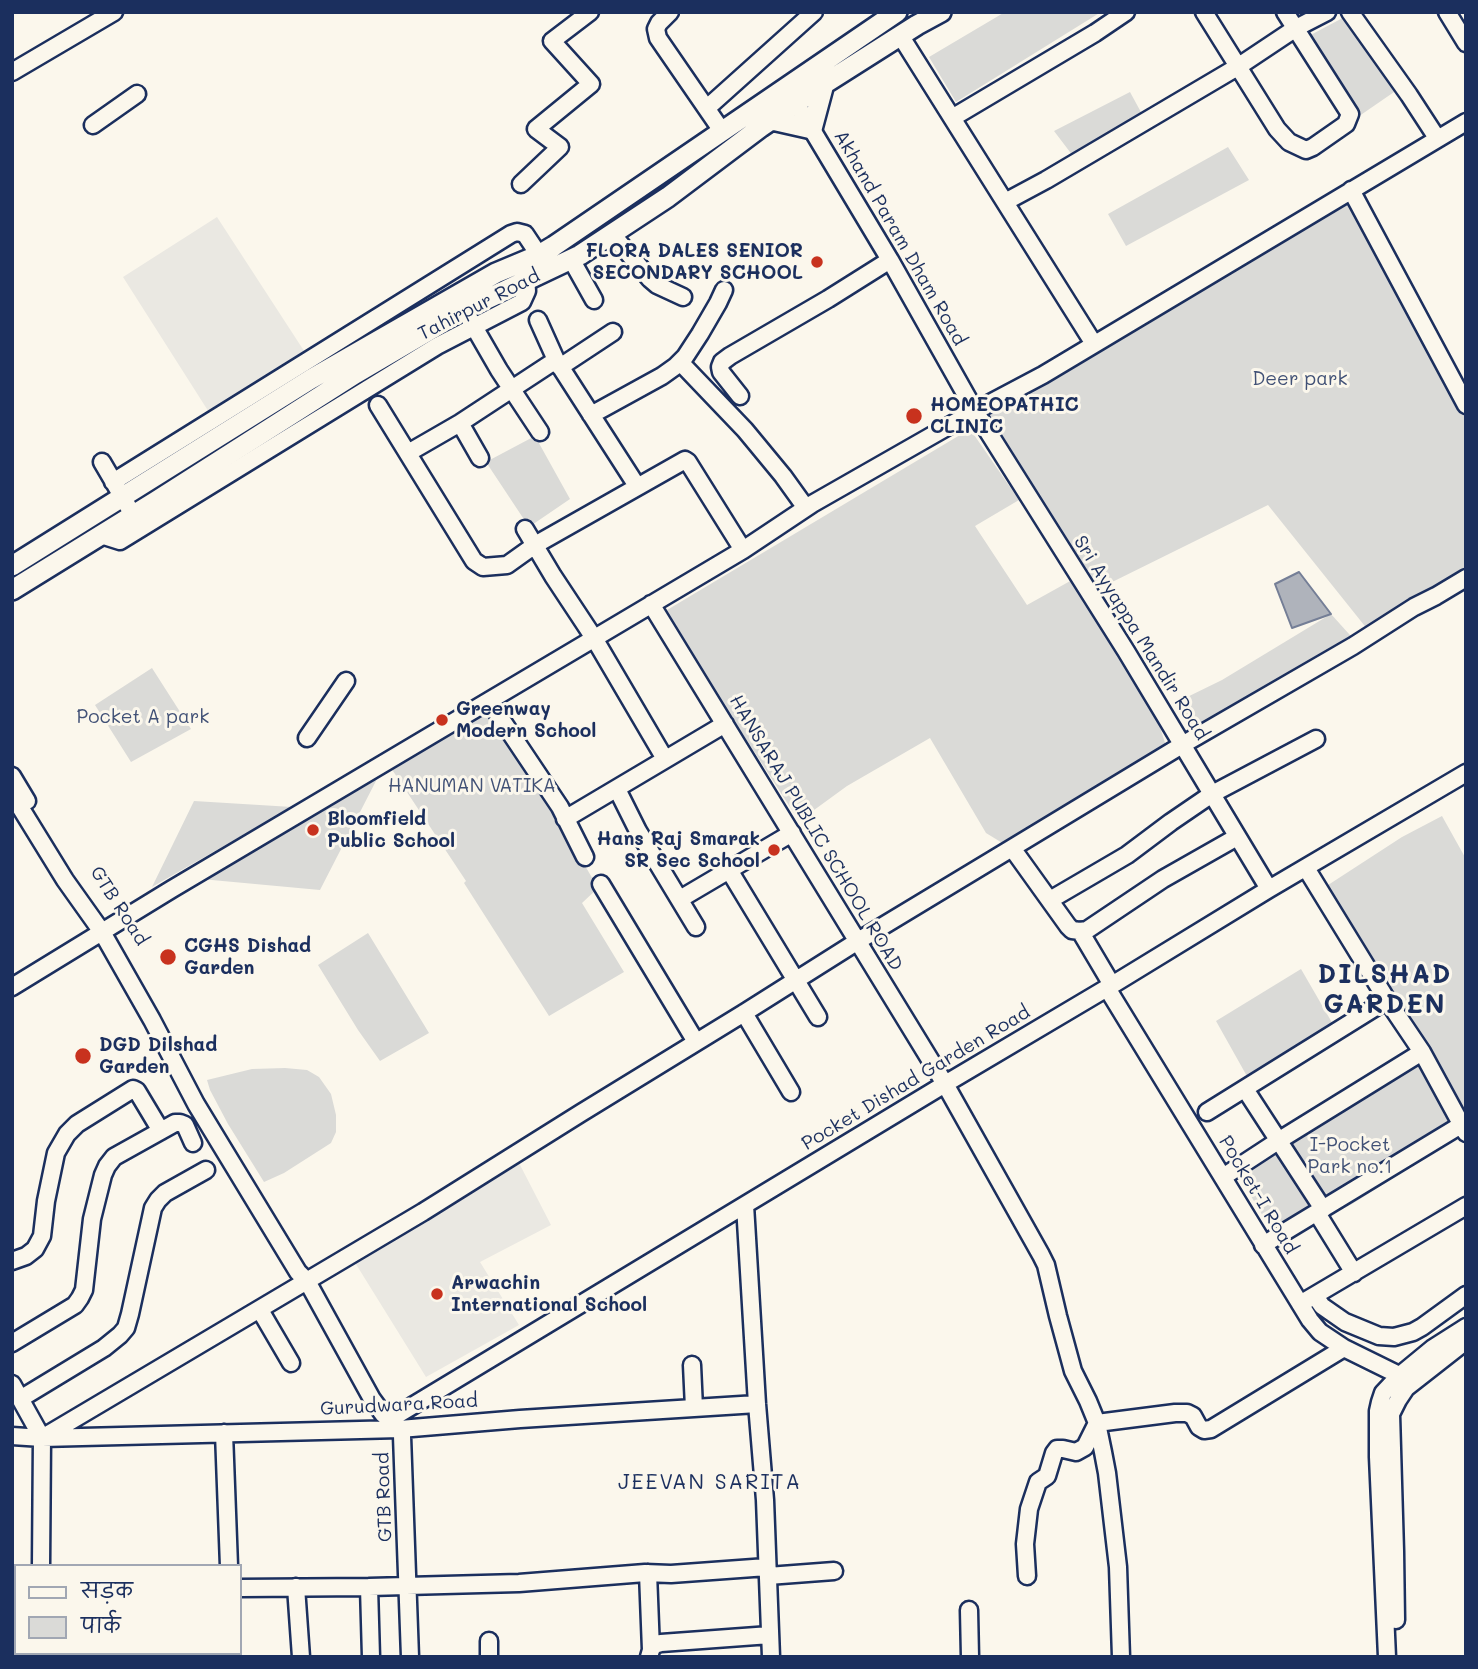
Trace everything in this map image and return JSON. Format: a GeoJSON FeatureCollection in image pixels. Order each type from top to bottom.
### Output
{"type":"FeatureCollection","features":[{"type":"Feature","properties":{"kind":"main road","name":"Tahirpur Road"},"geometry":{"type":"LineString","coordinates":[[12,590],[133,515],[169,502],[274,414],[311,379],[484,280],[580,255],[668,197],[772,120],[791,95],[897,12]]}},
{"type":"Feature","properties":{"kind":"main road","name":"Tahirpur Road"},"geometry":{"type":"LineString","coordinates":[[12,566],[118,489],[355,374],[464,310],[522,272],[539,255],[722,131],[791,95],[824,84],[940,12]]}},
{"type":"Feature","properties":{"kind":"main road"},"geometry":{"type":"LineString","coordinates":[[772,120],[812,129],[824,84]]}},
{"type":"Feature","properties":{"kind":"street"},"geometry":{"type":"LineString","coordinates":[[12,72],[114,12]]}},
{"type":"Feature","properties":{"kind":"street"},"geometry":{"type":"LineString","coordinates":[[522,184],[560,148],[536,130],[591,84],[552,41],[590,12]]}},
{"type":"Feature","properties":{"kind":"street"},"geometry":{"type":"LineString","coordinates":[[670,12],[656,29],[658,38],[722,131]]}},
{"type":"Feature","properties":{"kind":"street"},"geometry":{"type":"LineString","coordinates":[[707,108],[814,12]]}},
{"type":"Feature","properties":{"kind":"street"},"geometry":{"type":"LineString","coordinates":[[952,118],[1126,12]]}},
{"type":"Feature","properties":{"kind":"street"},"geometry":{"type":"LineString","coordinates":[[1204,12],[1277,129],[1289,142],[1306,150],[1346,124],[1350,114],[1285,12]]}},
{"type":"Feature","properties":{"kind":"street"},"geometry":{"type":"LineString","coordinates":[[1005,202],[1327,12]]}},
{"type":"Feature","properties":{"kind":"street"},"geometry":{"type":"LineString","coordinates":[[1350,12],[1437,138]]}},
{"type":"Feature","properties":{"kind":"street"},"geometry":{"type":"LineString","coordinates":[[1447,12],[1466,43]]}},
{"type":"Feature","properties":{"kind":"street"},"geometry":{"type":"LineString","coordinates":[[900,36],[1094,344]]}},
{"type":"Feature","properties":{"kind":"street"},"geometry":{"type":"LineString","coordinates":[[93,125],[137,94]]}},
{"type":"Feature","properties":{"kind":"street","name":"Akhand Param Dham Road"},"geometry":{"type":"LineString","coordinates":[[791,95],[890,260],[975,411]]}},
{"type":"Feature","properties":{"kind":"street"},"geometry":{"type":"LineString","coordinates":[[12,987],[743,550],[806,508],[1043,375],[1466,122]]}},
{"type":"Feature","properties":{"kind":"street"},"geometry":{"type":"LineString","coordinates":[[1351,190],[1466,405]]}},
{"type":"Feature","properties":{"kind":"street"},"geometry":{"type":"LineString","coordinates":[[118,489],[511,234],[525,234],[539,255]]}},
{"type":"Feature","properties":{"kind":"street"},"geometry":{"type":"LineString","coordinates":[[612,234],[650,279],[683,297]]}},
{"type":"Feature","properties":{"kind":"street"},"geometry":{"type":"LineString","coordinates":[[571,259],[594,300]]}},
{"type":"Feature","properties":{"kind":"street"},"geometry":{"type":"LineString","coordinates":[[740,396],[721,372],[722,362],[890,260]]}},
{"type":"Feature","properties":{"kind":"street"},"geometry":{"type":"LineString","coordinates":[[101,535],[120,541],[169,502],[438,346],[522,302],[527,291],[522,272]]}},
{"type":"Feature","properties":{"kind":"street"},"geometry":{"type":"LineString","coordinates":[[591,415],[662,376],[680,362],[700,334],[724,290]]}},
{"type":"Feature","properties":{"kind":"street"},"geometry":{"type":"LineString","coordinates":[[464,310],[540,432]]}},
{"type":"Feature","properties":{"kind":"street"},"geometry":{"type":"LineString","coordinates":[[538,320],[558,363],[637,486]]}},
{"type":"Feature","properties":{"kind":"street"},"geometry":{"type":"LineString","coordinates":[[408,453],[613,332]]}},
{"type":"Feature","properties":{"kind":"street"},"geometry":{"type":"LineString","coordinates":[[680,362],[745,430],[806,508]]}},
{"type":"Feature","properties":{"kind":"street"},"geometry":{"type":"LineString","coordinates":[[379,405],[474,561],[483,567],[507,565],[535,545],[685,460],[743,550]]}},
{"type":"Feature","properties":{"kind":"street","name":"Sri Ayyappa Mandir Road"},"geometry":{"type":"LineString","coordinates":[[975,411],[1126,652],[1269,889]]}},
{"type":"Feature","properties":{"kind":"street"},"geometry":{"type":"LineString","coordinates":[[460,423],[480,458]]}},
{"type":"Feature","properties":{"kind":"street"},"geometry":{"type":"LineString","coordinates":[[102,462],[133,515]]}},
{"type":"Feature","properties":{"kind":"street"},"geometry":{"type":"LineString","coordinates":[[525,529],[594,638],[665,760]]}},
{"type":"Feature","properties":{"kind":"street"},"geometry":{"type":"LineString","coordinates":[[42,1438],[423,1212],[858,941],[1182,745],[1466,578]]}},
{"type":"Feature","properties":{"kind":"street","name":"HANSARAJ PUBLIC SCHOOL ROAD"},"geometry":{"type":"LineString","coordinates":[[651,604],[945,1084],[1046,1265],[1073,1371],[1097,1423],[1107,1473],[1116,1551],[1121,1657]]}},
{"type":"Feature","properties":{"kind":"street"},"geometry":{"type":"LineString","coordinates":[[307,738],[346,681]]}},
{"type":"Feature","properties":{"kind":"street"},"geometry":{"type":"LineString","coordinates":[[489,701],[560,807],[585,857]]}},
{"type":"Feature","properties":{"kind":"street"},"geometry":{"type":"LineString","coordinates":[[565,819],[725,724]]}},
{"type":"Feature","properties":{"kind":"street"},"geometry":{"type":"LineString","coordinates":[[1049,900],[1127,855],[1212,794],[1316,739]]}},
{"type":"Feature","properties":{"kind":"street","name":"Pocket Dishad Garden Road"},"geometry":{"type":"LineString","coordinates":[[394,1424],[945,1084],[1466,773]]}},
{"type":"Feature","properties":{"kind":"street","name":"GTB Road"},"geometry":{"type":"LineString","coordinates":[[12,776],[106,929],[152,1020],[200,1102],[304,1269],[306,1281],[372,1399],[402,1436],[410,1657]]}},
{"type":"Feature","properties":{"kind":"street"},"geometry":{"type":"LineString","coordinates":[[617,789],[638,831],[696,926]]}},
{"type":"Feature","properties":{"kind":"street","name":"GTB Road"},"geometry":{"type":"LineString","coordinates":[[12,794],[65,880],[106,929]]}},
{"type":"Feature","properties":{"kind":"street"},"geometry":{"type":"LineString","coordinates":[[680,899],[792,834]]}},
{"type":"Feature","properties":{"kind":"street"},"geometry":{"type":"LineString","coordinates":[[1080,931],[1087,930],[1163,879],[1237,836]]}},
{"type":"Feature","properties":{"kind":"street","name":"Pocket-I Road"},"geometry":{"type":"LineString","coordinates":[[1012,848],[1072,930],[1080,931],[1223,1178],[1310,1320],[1320,1332],[1344,1348],[1406,1379]]}},
{"type":"Feature","properties":{"kind":"street"},"geometry":{"type":"LineString","coordinates":[[1263,1245],[1464,1129],[1422,1052],[1387,1000],[1307,868]]}},
{"type":"Feature","properties":{"kind":"street"},"geometry":{"type":"LineString","coordinates":[[729,870],[818,1017]]}},
{"type":"Feature","properties":{"kind":"street"},"geometry":{"type":"LineString","coordinates":[[601,884],[696,1042]]}},
{"type":"Feature","properties":{"kind":"street"},"geometry":{"type":"LineString","coordinates":[[1206,1112],[1387,1000]]}},
{"type":"Feature","properties":{"kind":"street"},"geometry":{"type":"LineString","coordinates":[[744,1013],[792,1092]]}},
{"type":"Feature","properties":{"kind":"street"},"geometry":{"type":"LineString","coordinates":[[1223,1178],[1422,1052]]}},
{"type":"Feature","properties":{"kind":"street"},"geometry":{"type":"LineString","coordinates":[[12,1261],[35,1249],[42,1236],[56,1153],[67,1134],[77,1124],[133,1089],[137,1091],[161,1131]]}},
{"type":"Feature","properties":{"kind":"street"},"geometry":{"type":"LineString","coordinates":[[1245,1089],[1320,1211],[1354,1273]]}},
{"type":"Feature","properties":{"kind":"street"},"geometry":{"type":"LineString","coordinates":[[12,1343],[75,1305],[80,1298],[84,1290],[92,1219],[107,1166],[114,1157],[175,1123],[185,1125],[193,1143]]}},
{"type":"Feature","properties":{"kind":"street"},"geometry":{"type":"LineString","coordinates":[[41,1564],[42,1438],[16,1392],[104,1348],[126,1328],[153,1208],[165,1193],[206,1170]]}},
{"type":"Feature","properties":{"kind":"street"},"geometry":{"type":"LineString","coordinates":[[746,1205],[765,1500],[771,1657]]}},
{"type":"Feature","properties":{"kind":"street"},"geometry":{"type":"LineString","coordinates":[[1300,1304],[1466,1206]]}},
{"type":"Feature","properties":{"kind":"street"},"geometry":{"type":"LineString","coordinates":[[1315,1296],[1322,1306],[1345,1322],[1379,1336],[1394,1337],[1423,1327],[1466,1295]]}},
{"type":"Feature","properties":{"kind":"street"},"geometry":{"type":"LineString","coordinates":[[260,1310],[291,1363]]}},
{"type":"Feature","properties":{"kind":"street"},"geometry":{"type":"LineString","coordinates":[[1397,1657],[1391,1414],[1406,1388],[1406,1379],[1433,1348],[1466,1327]]}},
{"type":"Feature","properties":{"kind":"street"},"geometry":{"type":"LineString","coordinates":[[1387,1657],[1378,1471],[1378,1412],[1383,1393],[1466,1341]]}},
{"type":"Feature","properties":{"kind":"street"},"geometry":{"type":"LineString","coordinates":[[1027,1576],[1025,1544],[1029,1509],[1038,1482],[1047,1476],[1057,1449],[1076,1451],[1086,1447],[1097,1423],[1187,1413],[1193,1416],[1199,1427],[1204,1430],[1211,1429],[1344,1348]]}},
{"type":"Feature","properties":{"kind":"street"},"geometry":{"type":"LineString","coordinates":[[692,1365],[694,1408]]}},
{"type":"Feature","properties":{"kind":"street","name":"Gurudwara Road"},"geometry":{"type":"LineString","coordinates":[[12,1436],[42,1438],[224,1433],[520,1419],[757,1404]]}},
{"type":"Feature","properties":{"kind":"street"},"geometry":{"type":"LineString","coordinates":[[224,1433],[229,1564]]}},
{"type":"Feature","properties":{"kind":"street"},"geometry":{"type":"LineString","coordinates":[[242,1588],[519,1583],[648,1573],[834,1571]]}},
{"type":"Feature","properties":{"kind":"street"},"geometry":{"type":"LineString","coordinates":[[648,1573],[650,1653]]}},
{"type":"Feature","properties":{"kind":"street"},"geometry":{"type":"LineString","coordinates":[[296,1587],[301,1657]]}},
{"type":"Feature","properties":{"kind":"street"},"geometry":{"type":"LineString","coordinates":[[369,1587],[371,1657]]}},
{"type":"Feature","properties":{"kind":"street"},"geometry":{"type":"LineString","coordinates":[[970,1611],[970,1657]]}},
{"type":"Feature","properties":{"kind":"street"},"geometry":{"type":"LineString","coordinates":[[650,1653],[654,1645],[661,1643],[770,1635]]}},
{"type":"Feature","properties":{"kind":"shaded area"},"geometry":{"type":"Polygon","coordinates":[[[217,217],[308,357],[212,417],[123,277],[217,217]]]}},
{"type":"Feature","properties":{"kind":"shaded area"},"geometry":{"type":"Polygon","coordinates":[[[1299,572],[1331,614],[1292,628],[1275,584],[1299,572]]]}},
{"type":"Feature","properties":{"kind":"shaded area","name":"Arwachin International School"},"geometry":{"type":"Polygon","coordinates":[[[518,1161],[551,1225],[480,1262],[519,1325],[426,1377],[354,1261],[518,1161]]]}},
{"type":"Feature","properties":{"kind":"green space"},"geometry":{"type":"Polygon","coordinates":[[[1005,12],[1101,12],[956,102],[929,57],[1005,12]]]}},
{"type":"Feature","properties":{"kind":"green space"},"geometry":{"type":"Polygon","coordinates":[[[1352,13],[1397,90],[1352,121],[1305,38],[1352,13]]]}},
{"type":"Feature","properties":{"kind":"green space"},"geometry":{"type":"Polygon","coordinates":[[[1130,92],[1142,114],[1073,156],[1054,131],[1130,92]]]}},
{"type":"Feature","properties":{"kind":"green space"},"geometry":{"type":"Polygon","coordinates":[[[1228,147],[1249,180],[1126,246],[1108,214],[1228,147]]]}},
{"type":"Feature","properties":{"kind":"green space","name":"Deer park"},"geometry":{"type":"Polygon","coordinates":[[[1348,201],[1466,410],[1466,582],[1368,630],[1268,505],[1096,590],[987,410],[1348,201]]]}},
{"type":"Feature","properties":{"kind":"green space"},"geometry":{"type":"Polygon","coordinates":[[[970,429],[1019,500],[975,526],[1027,605],[1072,580],[1158,721],[1166,746],[1004,844],[986,833],[930,738],[847,786],[799,821],[667,610],[970,429]]]}},
{"type":"Feature","properties":{"kind":"green space"},"geometry":{"type":"Polygon","coordinates":[[[535,436],[570,499],[529,527],[486,462],[535,436]]]}},
{"type":"Feature","properties":{"kind":"green space"},"geometry":{"type":"Polygon","coordinates":[[[1331,614],[1358,644],[1192,732],[1177,702],[1222,680],[1331,614]]]}},
{"type":"Feature","properties":{"kind":"green space","name":"Pocket A park"},"geometry":{"type":"Polygon","coordinates":[[[152,668],[191,729],[131,762],[95,705],[152,668]]]}},
{"type":"Feature","properties":{"kind":"green space","name":"HANUMAN VATIKA"},"geometry":{"type":"Polygon","coordinates":[[[489,701],[598,888],[582,903],[624,972],[549,1016],[464,883],[466,881],[391,768],[489,701]]]}},
{"type":"Feature","properties":{"kind":"green space"},"geometry":{"type":"Polygon","coordinates":[[[378,777],[320,890],[201,879],[378,777]]]}},
{"type":"Feature","properties":{"kind":"green space"},"geometry":{"type":"Polygon","coordinates":[[[194,801],[292,807],[152,887],[194,801]]]}},
{"type":"Feature","properties":{"kind":"green space"},"geometry":{"type":"Polygon","coordinates":[[[1442,816],[1466,859],[1466,1120],[1325,887],[1402,837],[1442,816]]]}},
{"type":"Feature","properties":{"kind":"green space"},"geometry":{"type":"Polygon","coordinates":[[[368,933],[429,1033],[380,1061],[318,965],[368,933]]]}},
{"type":"Feature","properties":{"kind":"green space"},"geometry":{"type":"Polygon","coordinates":[[[1301,969],[1334,1026],[1248,1078],[1216,1021],[1301,969]]]}},
{"type":"Feature","properties":{"kind":"green space","name":"I-Pocket Park no.1"},"geometry":{"type":"Polygon","coordinates":[[[1418,1065],[1460,1136],[1352,1204],[1279,1243],[1239,1176],[1418,1065]]]}},
{"type":"Feature","properties":{"kind":"green space"},"geometry":{"type":"Polygon","coordinates":[[[252,1069],[307,1070],[319,1077],[331,1094],[336,1115],[336,1132],[331,1143],[284,1173],[264,1182],[228,1124],[207,1080],[252,1069]]]}},
{"type":"Feature","properties":{"kind":"place","name":"FLORA DALES SENIOR SECONDARY SCHOOL"},"geometry":{"type":"Point","coordinates":[817,262]}},
{"type":"Feature","properties":{"kind":"place","name":"HOMEOPATHIC CLINIC"},"geometry":{"type":"Point","coordinates":[914,416]}},
{"type":"Feature","properties":{"kind":"place","name":"Greenway Modern School"},"geometry":{"type":"Point","coordinates":[442,720]}},
{"type":"Feature","properties":{"kind":"place","name":"Bloomfield Public School"},"geometry":{"type":"Point","coordinates":[313,830]}},
{"type":"Feature","properties":{"kind":"place","name":"Hans Raj Smarak SR Sec School"},"geometry":{"type":"Point","coordinates":[774,850]}},
{"type":"Feature","properties":{"kind":"place","name":"CGHS Dishad Garden"},"geometry":{"type":"Point","coordinates":[168,957]}},
{"type":"Feature","properties":{"kind":"place","name":"DGD Dilshad Garden"},"geometry":{"type":"Point","coordinates":[83,1056]}},
{"type":"Feature","properties":{"kind":"place","name":"Arwachin International School"},"geometry":{"type":"Point","coordinates":[437,1294]}},
{"type":"Feature","properties":{"kind":"district","name":"DILSHAD GARDEN"},"geometry":{"type":"Point","coordinates":[1385,990]}},
{"type":"Feature","properties":{"kind":"district","name":"JEEVAN SARITA"},"geometry":{"type":"Point","coordinates":[710,1483]}}]}
